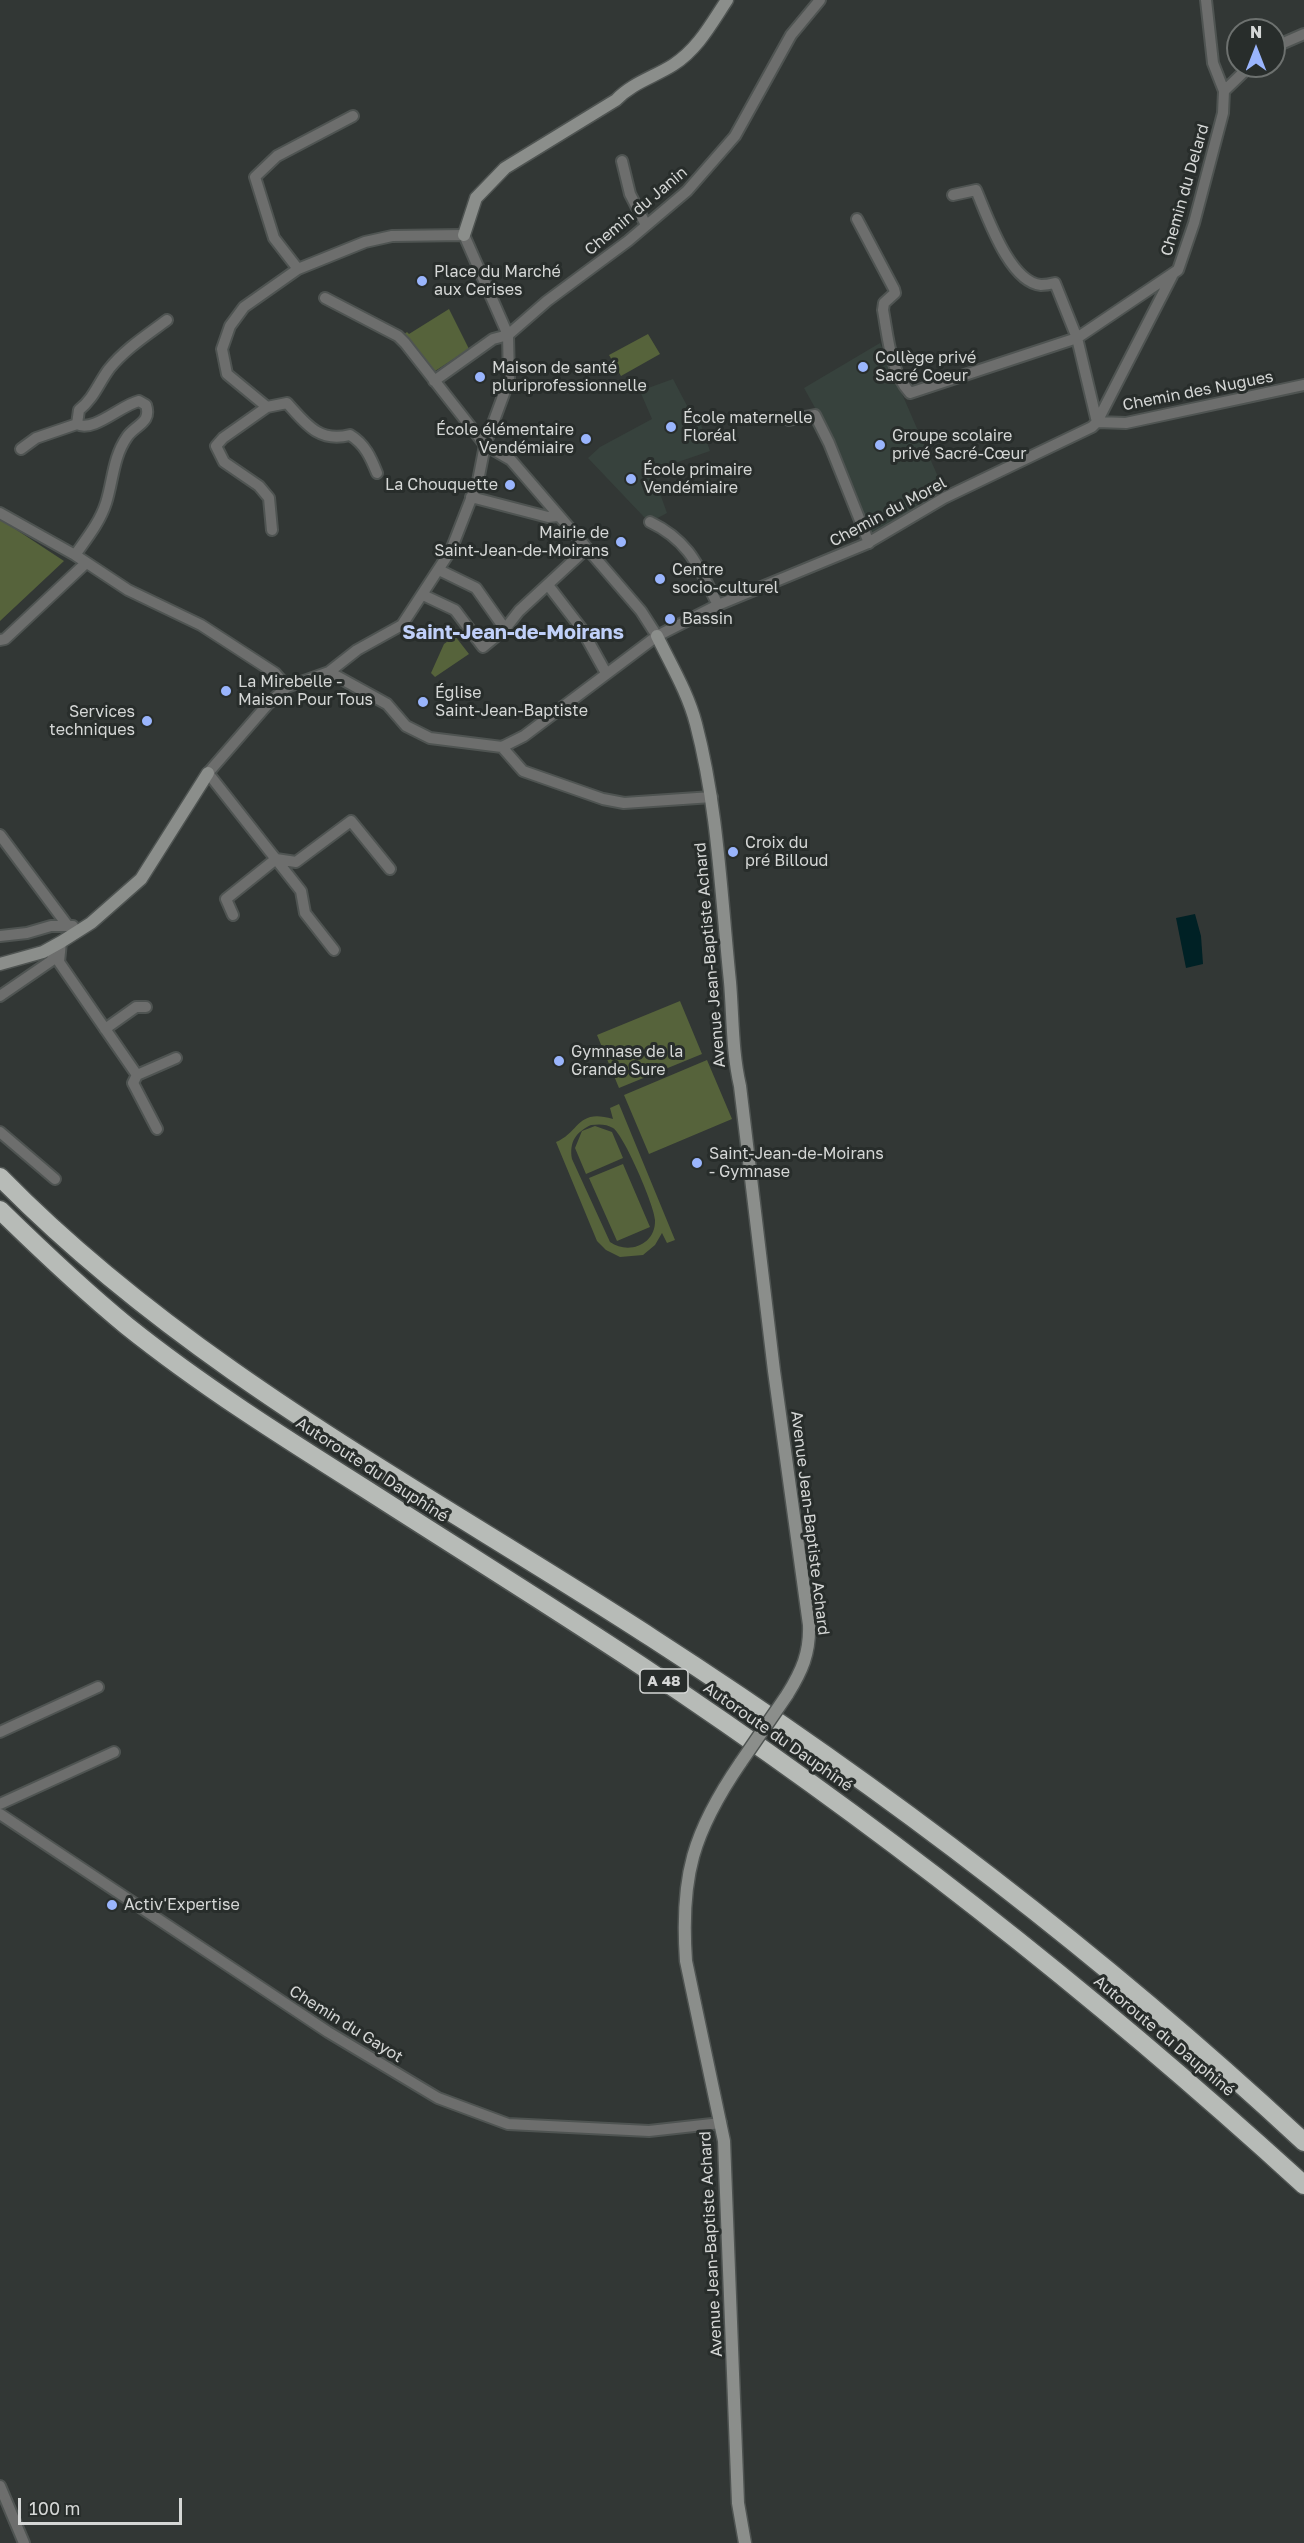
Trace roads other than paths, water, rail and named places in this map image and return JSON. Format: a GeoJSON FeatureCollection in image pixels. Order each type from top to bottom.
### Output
{"type":"FeatureCollection","features":[{"type":"Feature","properties":{"kind":"highway","name":"Autoroute du Dauphiné"},"geometry":{"type":"LineString","coordinates":[[0,1177],[109,1279],[199,1348],[265,1393],[653,1638],[786,1726],[907,1814],[1065,1935],[1180,2032],[1304,2142]]}},
{"type":"Feature","properties":{"kind":"highway","name":"Autoroute du Dauphiné"},"geometry":{"type":"LineString","coordinates":[[0,1210],[46,1255],[129,1327],[240,1408],[639,1665],[852,1812],[981,1910],[1174,2067],[1304,2185]]}},
{"type":"Feature","properties":{"kind":"street"},"geometry":{"type":"LineString","coordinates":[[0,964],[43,952],[91,923],[141,879],[208,773],[268,704],[287,687],[329,672],[357,650],[402,625],[451,550],[478,482],[485,445],[509,380],[508,335],[464,235],[476,198],[505,168],[616,100],[631,87],[674,64],[706,35],[727,0]]}},
{"type":"Feature","properties":{"kind":"street","name":"Chemin du Janin"},"geometry":{"type":"LineString","coordinates":[[434,381],[493,339],[508,335],[687,191],[735,136],[791,35],[820,0]]}},
{"type":"Feature","properties":{"kind":"street"},"geometry":{"type":"LineString","coordinates":[[1206,0],[1213,63],[1224,91],[1238,78]]}},
{"type":"Feature","properties":{"kind":"street"},"geometry":{"type":"LineString","coordinates":[[1286,41],[1304,34]]}},
{"type":"Feature","properties":{"kind":"street","name":"Chemin du Delard"},"geometry":{"type":"LineString","coordinates":[[857,219],[895,293],[884,303],[883,310],[893,362],[903,386],[910,393],[1077,338],[1178,270],[1194,223],[1223,113],[1224,91]]}},
{"type":"Feature","properties":{"kind":"street"},"geometry":{"type":"LineString","coordinates":[[298,269],[274,238],[255,177],[276,156],[353,116]]}},
{"type":"Feature","properties":{"kind":"street"},"geometry":{"type":"LineString","coordinates":[[622,161],[630,194],[646,225]]}},
{"type":"Feature","properties":{"kind":"street"},"geometry":{"type":"LineString","coordinates":[[953,195],[976,190],[1001,245],[1018,272],[1040,285],[1055,283],[1077,338],[1097,422]]}},
{"type":"Feature","properties":{"kind":"street"},"geometry":{"type":"LineString","coordinates":[[267,407],[227,374],[222,349],[230,326],[243,307],[298,269],[365,242],[392,237],[464,235]]}},
{"type":"Feature","properties":{"kind":"street"},"geometry":{"type":"LineString","coordinates":[[1097,422],[1172,276]]}},
{"type":"Feature","properties":{"kind":"street"},"geometry":{"type":"LineString","coordinates":[[325,298],[398,336],[485,445],[511,460],[641,611],[657,636]]}},
{"type":"Feature","properties":{"kind":"street"},"geometry":{"type":"LineString","coordinates":[[77,424],[79,410],[96,394],[108,371],[127,350],[167,320]]}},
{"type":"Feature","properties":{"kind":"street","name":"Chemin des Nugues"},"geometry":{"type":"LineString","coordinates":[[1097,422],[1126,423],[1304,385]]}},
{"type":"Feature","properties":{"kind":"street"},"geometry":{"type":"LineString","coordinates":[[21,449],[36,438],[77,424],[82,427],[93,426],[129,403],[139,401],[146,405],[148,412],[145,421],[128,435],[113,467],[100,519],[75,555]]}},
{"type":"Feature","properties":{"kind":"street"},"geometry":{"type":"LineString","coordinates":[[272,530],[269,498],[259,486],[224,462],[216,446],[223,438],[267,407],[287,403],[312,430],[335,439],[350,435],[358,440],[369,454],[377,474]]}},
{"type":"Feature","properties":{"kind":"street"},"geometry":{"type":"LineString","coordinates":[[789,420],[814,415],[829,443],[869,543]]}},
{"type":"Feature","properties":{"kind":"street","name":"Chemin du Morel"},"geometry":{"type":"LineString","coordinates":[[502,747],[524,736],[657,636],[718,606],[802,573],[869,543],[944,498],[1092,428],[1097,422]]}},
{"type":"Feature","properties":{"kind":"street"},"geometry":{"type":"LineString","coordinates":[[471,496],[539,515],[558,516]]}},
{"type":"Feature","properties":{"kind":"street"},"geometry":{"type":"LineString","coordinates":[[0,513],[75,555],[128,590],[201,625],[275,673],[287,687]]}},
{"type":"Feature","properties":{"kind":"street"},"geometry":{"type":"LineString","coordinates":[[650,522],[679,540],[694,557],[718,606]]}},
{"type":"Feature","properties":{"kind":"street"},"geometry":{"type":"LineString","coordinates":[[423,595],[455,610],[483,647],[505,629],[586,549]]}},
{"type":"Feature","properties":{"kind":"street"},"geometry":{"type":"LineString","coordinates":[[0,640],[5,639],[86,563]]}},
{"type":"Feature","properties":{"kind":"street"},"geometry":{"type":"LineString","coordinates":[[439,570],[461,583],[476,588],[505,629]]}},
{"type":"Feature","properties":{"kind":"street"},"geometry":{"type":"LineString","coordinates":[[548,585],[581,628],[606,673]]}},
{"type":"Feature","properties":{"kind":"street","name":"Avenue Jean-Baptiste Achard"},"geometry":{"type":"LineString","coordinates":[[657,636],[696,722],[712,797],[733,1014],[734,1057],[740,1086],[779,1406],[809,1624],[807,1656],[803,1670],[716,1798],[698,1836],[692,1857],[686,1909],[686,1961],[721,2123],[728,2210],[738,2503],[746,2543]]}},
{"type":"Feature","properties":{"kind":"street"},"geometry":{"type":"LineString","coordinates":[[329,672],[387,704],[406,726],[430,738],[502,747],[524,771],[603,799],[624,803],[712,797]]}},
{"type":"Feature","properties":{"kind":"street"},"geometry":{"type":"LineString","coordinates":[[208,773],[302,891],[305,913],[334,950]]}},
{"type":"Feature","properties":{"kind":"street"},"geometry":{"type":"LineString","coordinates":[[233,915],[226,899],[276,859],[296,862],[351,821],[390,869]]}},
{"type":"Feature","properties":{"kind":"street"},"geometry":{"type":"LineString","coordinates":[[0,835],[68,926]]}},
{"type":"Feature","properties":{"kind":"street"},"geometry":{"type":"LineString","coordinates":[[0,936],[27,933],[51,926],[91,923]]}},
{"type":"Feature","properties":{"kind":"street"},"geometry":{"type":"LineString","coordinates":[[0,996],[51,961],[61,942]]}},
{"type":"Feature","properties":{"kind":"street"},"geometry":{"type":"LineString","coordinates":[[61,942],[59,962],[137,1075]]}},
{"type":"Feature","properties":{"kind":"street"},"geometry":{"type":"LineString","coordinates":[[105,1029],[136,1007],[146,1007]]}},
{"type":"Feature","properties":{"kind":"street"},"geometry":{"type":"LineString","coordinates":[[157,1129],[133,1083],[137,1075],[176,1058]]}},
{"type":"Feature","properties":{"kind":"street"},"geometry":{"type":"LineString","coordinates":[[0,1132],[55,1179]]}},
{"type":"Feature","properties":{"kind":"street"},"geometry":{"type":"LineString","coordinates":[[0,1732],[98,1687]]}},
{"type":"Feature","properties":{"kind":"street"},"geometry":{"type":"LineString","coordinates":[[0,1804],[114,1752]]}},
{"type":"Feature","properties":{"kind":"street","name":"Chemin du Gayot"},"geometry":{"type":"LineString","coordinates":[[0,1814],[328,2032],[438,2098],[508,2124],[649,2131],[721,2123]]}},
{"type":"Feature","properties":{"kind":"street"},"geometry":{"type":"LineString","coordinates":[[0,2486],[24,2543]]}},
{"type":"Feature","properties":{"kind":"water"},"geometry":{"type":"Polygon","coordinates":[[[1195,914],[1201,936],[1203,964],[1186,968],[1176,918],[1195,914]]]}},
{"type":"Feature","properties":{"kind":"place","name":"Place du Marché aux Cerises"},"geometry":{"type":"Point","coordinates":[422,281]}},
{"type":"Feature","properties":{"kind":"place","name":"Collège privé Sacré Coeur"},"geometry":{"type":"Point","coordinates":[863,367]}},
{"type":"Feature","properties":{"kind":"place","name":"Maison de santé pluriprofessionnelle"},"geometry":{"type":"Point","coordinates":[480,377]}},
{"type":"Feature","properties":{"kind":"place","name":"École maternelle Floréal"},"geometry":{"type":"Point","coordinates":[671,427]}},
{"type":"Feature","properties":{"kind":"place","name":"École élémentaire Vendémiaire"},"geometry":{"type":"Point","coordinates":[586,439]}},
{"type":"Feature","properties":{"kind":"place","name":"Groupe scolaire privé Sacré-Cœur"},"geometry":{"type":"Point","coordinates":[880,445]}},
{"type":"Feature","properties":{"kind":"place","name":"École primaire Vendémiaire"},"geometry":{"type":"Point","coordinates":[631,479]}},
{"type":"Feature","properties":{"kind":"place","name":"La Chouquette"},"geometry":{"type":"Point","coordinates":[510,485]}},
{"type":"Feature","properties":{"kind":"place","name":"Mairie de Saint-Jean-de-Moirans"},"geometry":{"type":"Point","coordinates":[621,542]}},
{"type":"Feature","properties":{"kind":"place","name":"Centre socio-culturel"},"geometry":{"type":"Point","coordinates":[660,579]}},
{"type":"Feature","properties":{"kind":"place","name":"Bassin"},"geometry":{"type":"Point","coordinates":[670,619]}},
{"type":"Feature","properties":{"kind":"place","name":"La Mirebelle - Maison Pour Tous"},"geometry":{"type":"Point","coordinates":[226,691]}},
{"type":"Feature","properties":{"kind":"place","name":"Église Saint-Jean-Baptiste"},"geometry":{"type":"Point","coordinates":[423,702]}},
{"type":"Feature","properties":{"kind":"place","name":"Services techniques"},"geometry":{"type":"Point","coordinates":[147,721]}},
{"type":"Feature","properties":{"kind":"place","name":"Croix du pré Billoud"},"geometry":{"type":"Point","coordinates":[733,852]}},
{"type":"Feature","properties":{"kind":"place","name":"Gymnase de la Grande Sure"},"geometry":{"type":"Point","coordinates":[559,1061]}},
{"type":"Feature","properties":{"kind":"place","name":"Saint-Jean-de-Moirans - Gymnase"},"geometry":{"type":"Point","coordinates":[697,1163]}},
{"type":"Feature","properties":{"kind":"place","name":"Activ'Expertise"},"geometry":{"type":"Point","coordinates":[112,1905]}},
{"type":"Feature","properties":{"kind":"district","name":"Saint-Jean-de-Moirans"},"geometry":{"type":"Point","coordinates":[513,633]}}]}
